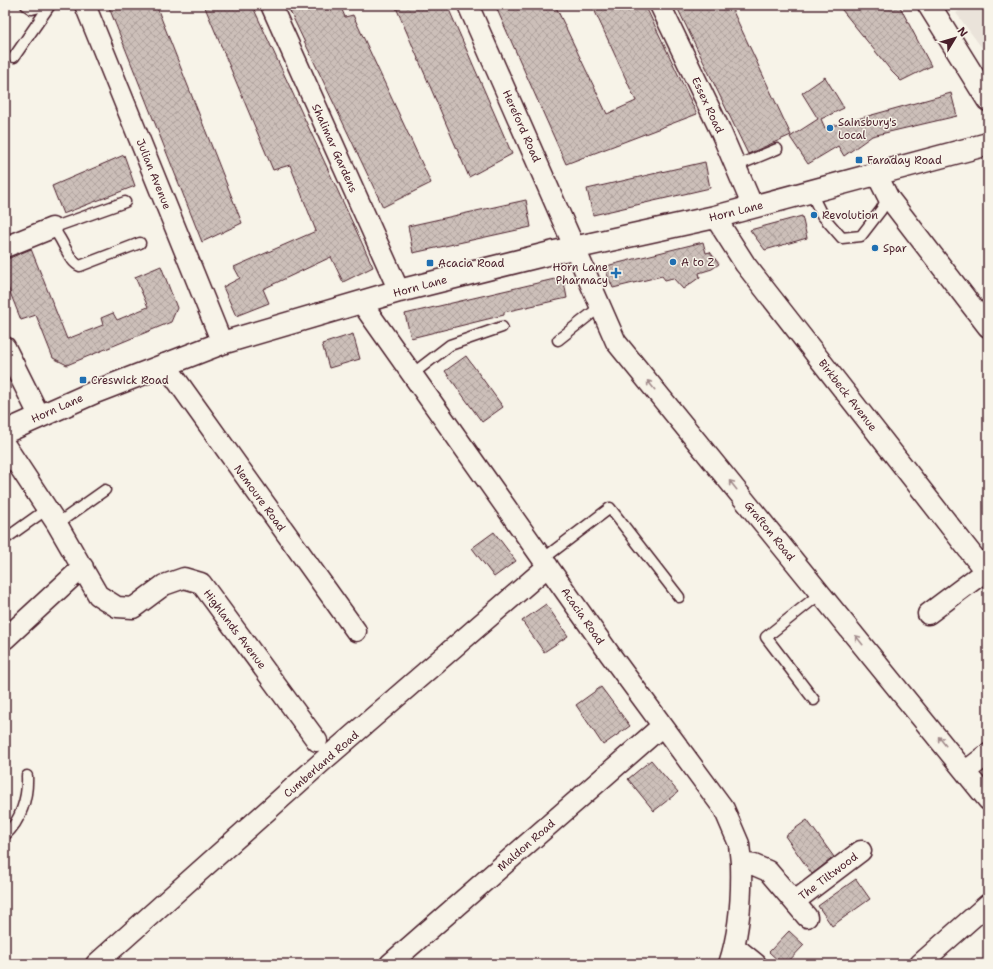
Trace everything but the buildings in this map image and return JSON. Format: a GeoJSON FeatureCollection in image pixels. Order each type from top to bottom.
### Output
{"type":"FeatureCollection","features":[{"type":"Feature","properties":{"kind":"main road"},"geometry":{"type":"LineString","coordinates":[[929,5],[988,100]]}},
{"type":"Feature","properties":{"kind":"main road","name":"Horn Lane"},"geometry":{"type":"LineString","coordinates":[[5,432],[39,416],[165,364],[222,343],[361,302],[575,248],[753,207],[988,144]]}},
{"type":"Feature","properties":{"kind":"street","name":"Julian Avenue"},"geometry":{"type":"LineString","coordinates":[[85,5],[222,343]]}},
{"type":"Feature","properties":{"kind":"street","name":"Shalimar Gardens"},"geometry":{"type":"LineString","coordinates":[[271,5],[399,292]]}},
{"type":"Feature","properties":{"kind":"street","name":"Hereford Road"},"geometry":{"type":"LineString","coordinates":[[468,5],[575,248]]}},
{"type":"Feature","properties":{"kind":"street","name":"Essex Road"},"geometry":{"type":"LineString","coordinates":[[660,5],[736,166],[753,207]]}},
{"type":"Feature","properties":{"kind":"street"},"geometry":{"type":"LineString","coordinates":[[876,174],[888,197],[988,328]]}},
{"type":"Feature","properties":{"kind":"street","name":"Birkbeck Avenue"},"geometry":{"type":"LineString","coordinates":[[715,216],[745,264],[987,570]]}},
{"type":"Feature","properties":{"kind":"street"},"geometry":{"type":"LineString","coordinates":[[5,247],[52,228]]}},
{"type":"Feature","properties":{"kind":"street","name":"Grafton Road"},"geometry":{"type":"LineString","coordinates":[[575,248],[616,342],[966,771],[988,800]]}},
{"type":"Feature","properties":{"kind":"street","name":"Acacia Road"},"geometry":{"type":"LineString","coordinates":[[361,302],[662,726],[724,809],[739,844],[742,863],[742,891],[732,956]]}},
{"type":"Feature","properties":{"kind":"street"},"geometry":{"type":"LineString","coordinates":[[5,347],[39,416]]}},
{"type":"Feature","properties":{"kind":"street","name":"Nemoure Road"},"geometry":{"type":"LineString","coordinates":[[165,364],[356,631]]}},
{"type":"Feature","properties":{"kind":"street","name":"Highlands Avenue"},"geometry":{"type":"LineString","coordinates":[[5,445],[52,516],[98,595],[117,607],[133,608],[164,585],[184,578],[201,583],[323,748]]}},
{"type":"Feature","properties":{"kind":"street","name":"Cumberland Road"},"geometry":{"type":"LineString","coordinates":[[96,964],[323,748],[546,563]]}},
{"type":"Feature","properties":{"kind":"street"},"geometry":{"type":"LineString","coordinates":[[5,639],[83,567]]}},
{"type":"Feature","properties":{"kind":"street"},"geometry":{"type":"LineString","coordinates":[[928,614],[987,570]]}},
{"type":"Feature","properties":{"kind":"street","name":"Maldon Road"},"geometry":{"type":"LineString","coordinates":[[390,964],[662,726]]}},
{"type":"Feature","properties":{"kind":"street"},"geometry":{"type":"LineString","coordinates":[[966,771],[988,754]]}},
{"type":"Feature","properties":{"kind":"street","name":"The Tiltwood"},"geometry":{"type":"LineString","coordinates":[[795,902],[861,851]]}},
{"type":"Feature","properties":{"kind":"street"},"geometry":{"type":"LineString","coordinates":[[742,863],[754,865],[768,871],[807,917]]}},
{"type":"Feature","properties":{"kind":"street"},"geometry":{"type":"LineString","coordinates":[[920,964],[988,904]]}},
{"type":"Feature","properties":{"kind":"street"},"geometry":{"type":"LineString","coordinates":[[732,956],[756,964]]}},
{"type":"Feature","properties":{"kind":"lane"},"geometry":{"type":"LineString","coordinates":[[26,5],[32,9],[46,5]]}},
{"type":"Feature","properties":{"kind":"lane"},"geometry":{"type":"LineString","coordinates":[[14,57],[50,5]]}},
{"type":"Feature","properties":{"kind":"lane"},"geometry":{"type":"LineString","coordinates":[[736,166],[777,149]]}},
{"type":"Feature","properties":{"kind":"lane"},"geometry":{"type":"LineString","coordinates":[[810,191],[822,215],[842,238],[861,236],[881,210],[888,197]]}},
{"type":"Feature","properties":{"kind":"lane"},"geometry":{"type":"LineString","coordinates":[[125,202],[52,228],[61,238],[72,261],[80,266],[140,243]]}},
{"type":"Feature","properties":{"kind":"lane"},"geometry":{"type":"LineString","coordinates":[[558,340],[601,306]]}},
{"type":"Feature","properties":{"kind":"lane"},"geometry":{"type":"LineString","coordinates":[[412,375],[450,345],[502,327]]}},
{"type":"Feature","properties":{"kind":"lane"},"geometry":{"type":"LineString","coordinates":[[5,539],[104,490]]}},
{"type":"Feature","properties":{"kind":"lane"},"geometry":{"type":"LineString","coordinates":[[546,563],[610,508],[679,597]]}},
{"type":"Feature","properties":{"kind":"lane"},"geometry":{"type":"LineString","coordinates":[[814,700],[766,637],[821,593]]}},
{"type":"Feature","properties":{"kind":"lane"},"geometry":{"type":"LineString","coordinates":[[5,835],[15,822],[25,800],[27,776]]}},
{"type":"Feature","properties":{"kind":"shaded area"},"geometry":{"type":"Polygon","coordinates":[[[967,5],[988,5],[988,56],[956,13],[967,5]]]}},
{"type":"Feature","properties":{"kind":"place","name":"Sainsbury's Local"},"geometry":{"type":"Point","coordinates":[830,128]}},
{"type":"Feature","properties":{"kind":"place","name":"Faraday Road"},"geometry":{"type":"Point","coordinates":[859,160]}},
{"type":"Feature","properties":{"kind":"place","name":"Revolution"},"geometry":{"type":"Point","coordinates":[814,215]}},
{"type":"Feature","properties":{"kind":"place","name":"Spar"},"geometry":{"type":"Point","coordinates":[875,248]}},
{"type":"Feature","properties":{"kind":"place","name":"A to Z"},"geometry":{"type":"Point","coordinates":[673,262]}},
{"type":"Feature","properties":{"kind":"place","name":"Acacia Road"},"geometry":{"type":"Point","coordinates":[430,263]}},
{"type":"Feature","properties":{"kind":"place","name":"Horn Lane Pharmacy"},"geometry":{"type":"Point","coordinates":[616,273]}},
{"type":"Feature","properties":{"kind":"place","name":"Creswick Road"},"geometry":{"type":"Point","coordinates":[83,380]}}]}
